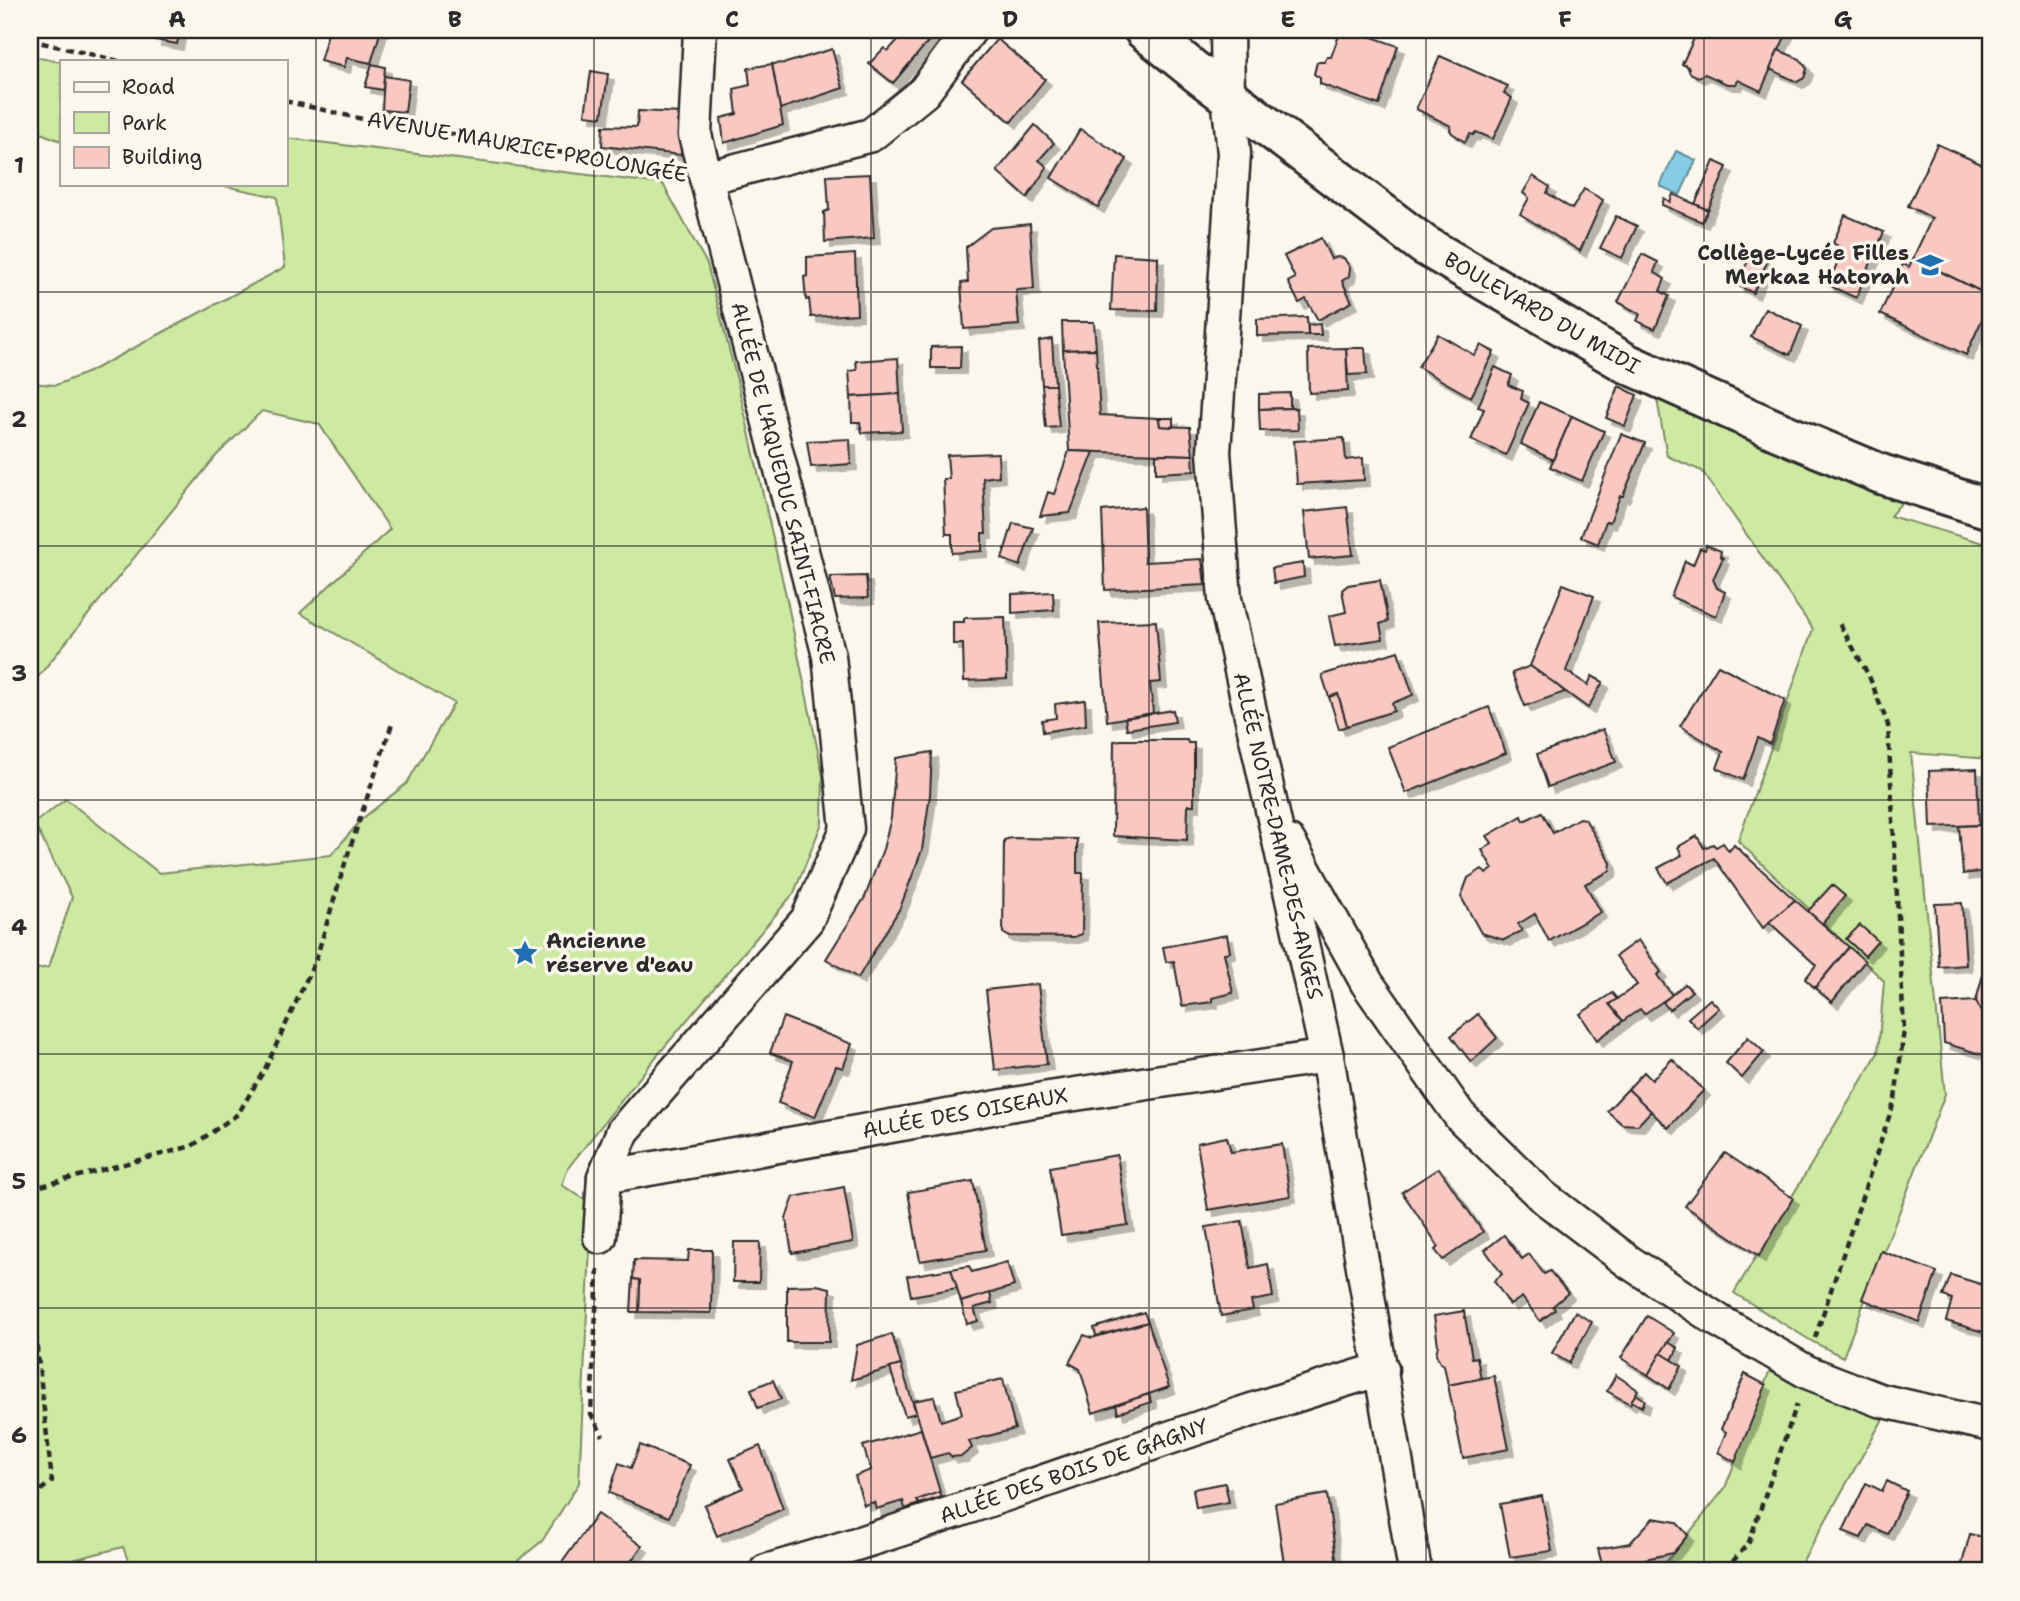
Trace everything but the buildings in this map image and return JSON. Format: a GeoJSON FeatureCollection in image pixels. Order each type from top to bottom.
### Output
{"type":"FeatureCollection","features":[{"type":"Feature","properties":{"kind":"street","name":"ALLÉE DE L'AQUEDUC SAINT-FIACRE"},"geometry":{"type":"LineString","coordinates":[[600,1237],[604,1177],[622,1131],[807,920],[847,829],[829,656],[695,135],[699,30]]}},
{"type":"Feature","properties":{"kind":"street","name":"AVENUE MAURICE PROLONGÉE"},"geometry":{"type":"LineString","coordinates":[[706,178],[871,135],[924,92],[970,30]]}},
{"type":"Feature","properties":{"kind":"street","name":"BOULEVARD DU MIDI"},"geometry":{"type":"LineString","coordinates":[[1144,30],[1424,245],[1626,363],[1765,426],[1881,474],[1990,509]]}},
{"type":"Feature","properties":{"kind":"street","name":"ALLÉE NOTRE-DAME-DES-ANGES"},"geometry":{"type":"LineString","coordinates":[[1227,30],[1228,96],[1234,153],[1214,452],[1225,600],[1327,1056],[1415,1571]]}},
{"type":"Feature","properties":{"kind":"street"},"geometry":{"type":"LineString","coordinates":[[1270,807],[1367,983],[1460,1116],[1542,1196],[1629,1262],[1719,1321],[1810,1357],[1879,1400],[1990,1425]]}},
{"type":"Feature","properties":{"kind":"street","name":"ALLÉE DES OISEAUX"},"geometry":{"type":"LineString","coordinates":[[604,1177],[1049,1098],[1327,1056]]}},
{"type":"Feature","properties":{"kind":"street","name":"ALLÉE DES BOIS DE GAGNY"},"geometry":{"type":"LineString","coordinates":[[766,1571],[799,1567],[1305,1391],[1382,1369]]}},
{"type":"Feature","properties":{"kind":"path"},"geometry":{"type":"LineString","coordinates":[[30,40],[115,60]]}},
{"type":"Feature","properties":{"kind":"path","name":"AVENUE MAURICE PROLONGÉE"},"geometry":{"type":"LineString","coordinates":[[287,101],[358,118],[706,178]]}},
{"type":"Feature","properties":{"kind":"path"},"geometry":{"type":"LineString","coordinates":[[1724,1571],[1749,1542],[1895,1100],[1904,1030],[1888,725],[1869,676],[1838,621]]}},
{"type":"Feature","properties":{"kind":"path"},"geometry":{"type":"LineString","coordinates":[[30,1189],[192,1146],[238,1114],[266,1067],[316,959],[392,724]]}},
{"type":"Feature","properties":{"kind":"path"},"geometry":{"type":"LineString","coordinates":[[600,1237],[591,1414],[603,1436]]}},
{"type":"Feature","properties":{"kind":"path"},"geometry":{"type":"LineString","coordinates":[[30,1286],[52,1481],[30,1499]]}},
{"type":"Feature","properties":{"kind":"green space"},"geometry":{"type":"Polygon","coordinates":[[[30,56],[60,62],[60,141],[30,129],[30,56]]]}},
{"type":"Feature","properties":{"kind":"green space"},"geometry":{"type":"Polygon","coordinates":[[[287,138],[663,184],[707,264],[738,384],[787,600],[823,776],[822,823],[794,893],[656,1057],[568,1168],[562,1185],[592,1204],[579,1483],[542,1541],[505,1571],[132,1571],[123,1547],[30,1571],[30,970],[49,967],[72,897],[34,823],[66,799],[159,873],[331,855],[362,819],[407,783],[454,703],[300,613],[390,529],[319,424],[262,411],[216,456],[30,687],[30,383],[56,385],[89,372],[285,267],[277,197],[225,186],[287,186],[287,138]]]}},
{"type":"Feature","properties":{"kind":"green space"},"geometry":{"type":"Polygon","coordinates":[[[1653,376],[1915,487],[1890,516],[1990,545],[1990,759],[1911,753],[1945,1094],[1843,1357],[1813,1342],[1734,1293],[1878,1053],[1884,981],[1738,841],[1813,629],[1702,471],[1667,456],[1653,376]]]}},
{"type":"Feature","properties":{"kind":"green space"},"geometry":{"type":"Polygon","coordinates":[[[1776,1354],[1892,1403],[1797,1571],[1659,1571],[1725,1488],[1776,1354]]]}},
{"type":"Feature","properties":{"kind":"water"},"geometry":{"type":"Polygon","coordinates":[[[1676,151],[1696,160],[1680,195],[1660,186],[1676,151]]]}},
{"type":"Feature","properties":{"kind":"place","name":"Collège-Lycée Filles Merkaz Hatorah"},"geometry":{"type":"Point","coordinates":[1930,265]}},
{"type":"Feature","properties":{"kind":"place","name":"Ancienne réserve d'eau"},"geometry":{"type":"Point","coordinates":[525,953]}}]}
